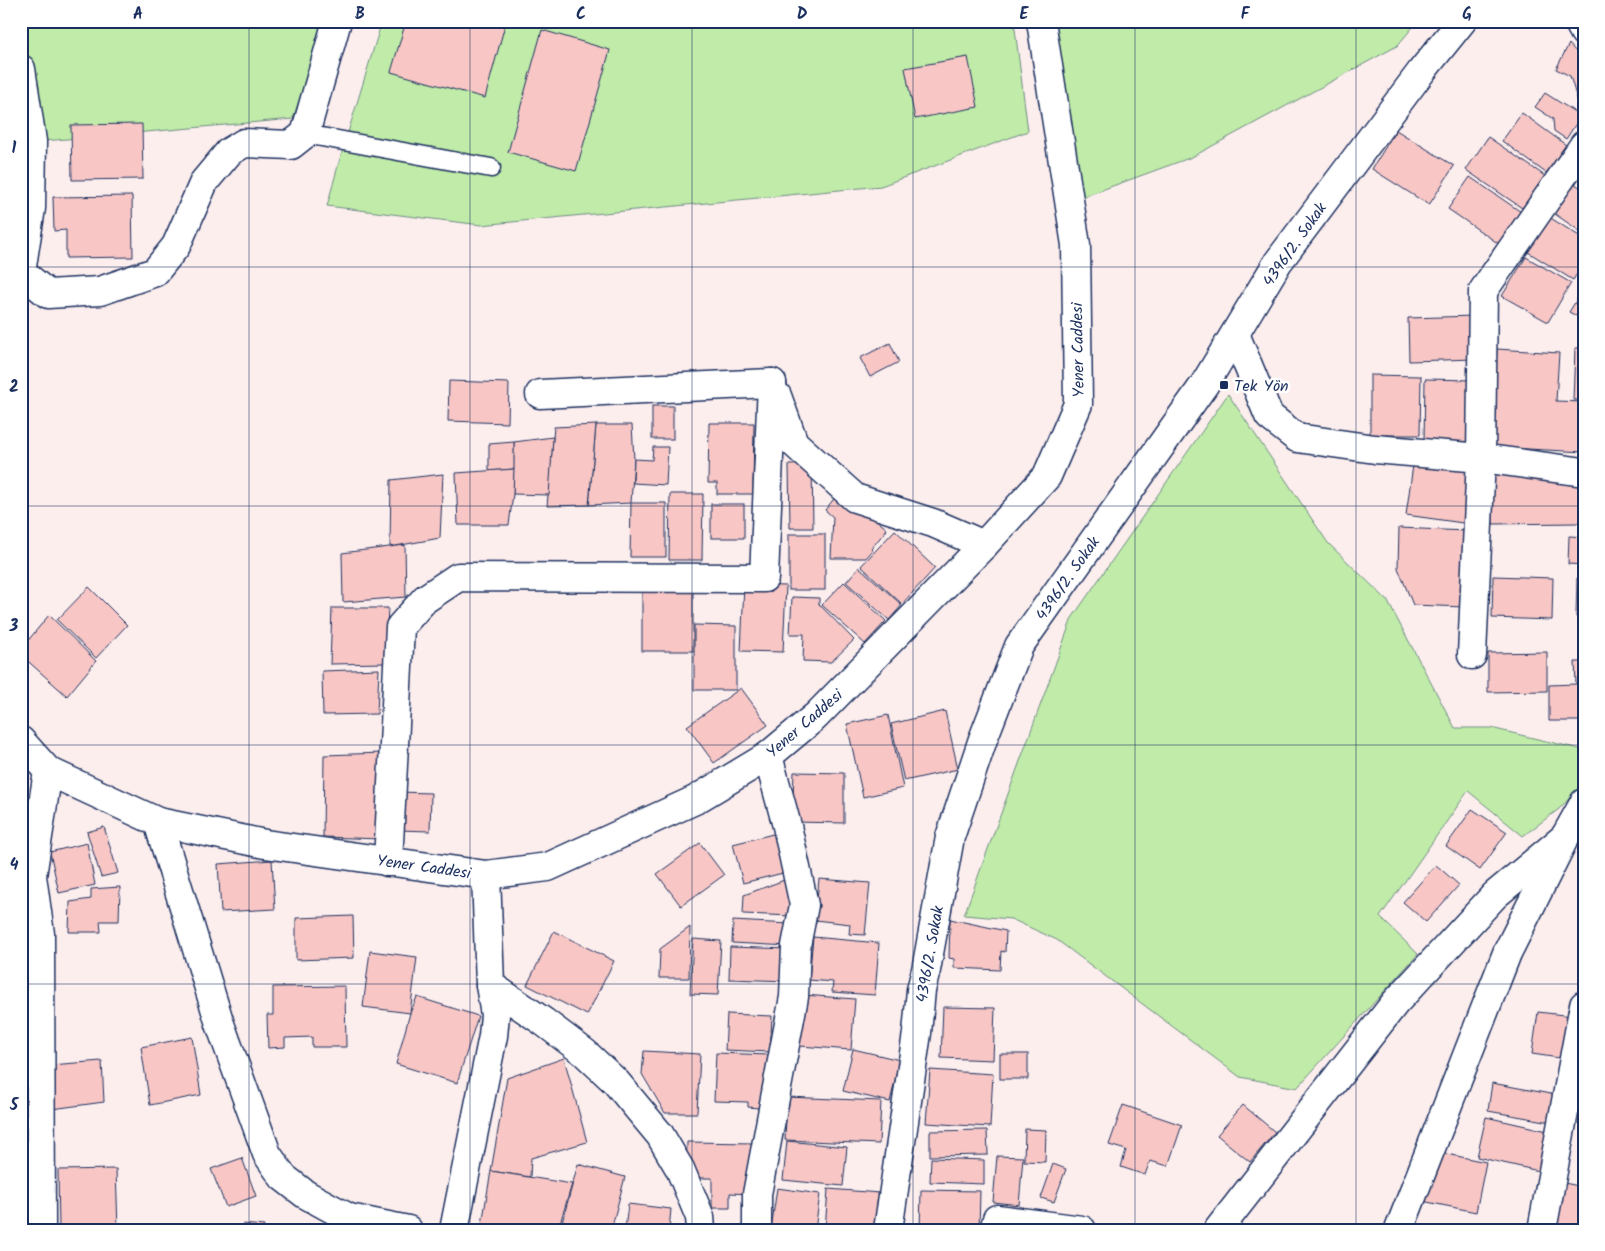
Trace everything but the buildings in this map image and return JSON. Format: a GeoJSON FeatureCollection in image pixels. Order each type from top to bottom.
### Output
{"type":"FeatureCollection","features":[{"type":"Feature","properties":{"kind":"street"},"geometry":{"type":"LineString","coordinates":[[21,68],[25,117],[32,141],[31,208],[21,272],[48,294],[100,291],[155,272],[176,246],[204,182],[228,152],[244,143],[291,145],[305,134],[337,21]]}},
{"type":"Feature","properties":{"kind":"street","name":"Yener Caddesi"},"geometry":{"type":"LineString","coordinates":[[48,771],[158,822],[265,844],[486,875],[548,867],[695,800],[768,756],[816,716],[984,545],[1047,476],[1078,404],[1076,245],[1041,21]]}},
{"type":"Feature","properties":{"kind":"street","name":"4396/2. Sokak"},"geometry":{"type":"LineString","coordinates":[[888,1230],[917,1033],[921,990],[950,837],[983,739],[1019,646],[1204,385],[1278,262],[1421,72],[1462,21]]}},
{"type":"Feature","properties":{"kind":"street"},"geometry":{"type":"LineString","coordinates":[[1578,21],[1584,32]]}},
{"type":"Feature","properties":{"kind":"street"},"geometry":{"type":"LineString","coordinates":[[1472,655],[1481,458],[1483,291],[1584,145]]}},
{"type":"Feature","properties":{"kind":"street"},"geometry":{"type":"LineString","coordinates":[[1235,334],[1269,416],[1297,438],[1376,449],[1481,458],[1584,472]]}},
{"type":"Feature","properties":{"kind":"street"},"geometry":{"type":"LineString","coordinates":[[772,383],[794,443],[855,498],[932,522],[984,545]]}},
{"type":"Feature","properties":{"kind":"street"},"geometry":{"type":"LineString","coordinates":[[540,394],[772,383]]}},
{"type":"Feature","properties":{"kind":"street"},"geometry":{"type":"LineString","coordinates":[[388,862],[400,626],[425,599],[458,577],[764,578],[772,383]]}},
{"type":"Feature","properties":{"kind":"street"},"geometry":{"type":"LineString","coordinates":[[21,741],[48,771],[27,877],[40,934],[42,1230]]}},
{"type":"Feature","properties":{"kind":"street"},"geometry":{"type":"LineString","coordinates":[[757,1230],[758,1194],[794,997],[796,946],[804,905],[787,826],[768,756]]}},
{"type":"Feature","properties":{"kind":"street"},"geometry":{"type":"LineString","coordinates":[[1399,1230],[1507,952],[1584,803]]}},
{"type":"Feature","properties":{"kind":"street"},"geometry":{"type":"LineString","coordinates":[[158,822],[220,1024],[267,1154],[283,1177],[305,1194],[349,1218],[351,1224],[408,1230]]}},
{"type":"Feature","properties":{"kind":"street"},"geometry":{"type":"LineString","coordinates":[[1218,1230],[1395,1003],[1495,895],[1565,837]]}},
{"type":"Feature","properties":{"kind":"street"},"geometry":{"type":"LineString","coordinates":[[454,1230],[493,1036],[495,1015],[490,985],[486,875]]}},
{"type":"Feature","properties":{"kind":"street"},"geometry":{"type":"LineString","coordinates":[[490,985],[585,1053],[616,1082],[660,1135],[680,1169],[700,1217],[701,1230]]}},
{"type":"Feature","properties":{"kind":"street"},"geometry":{"type":"LineString","coordinates":[[1542,1230],[1584,1004]]}},
{"type":"Feature","properties":{"kind":"street"},"geometry":{"type":"LineString","coordinates":[[994,1230],[997,1219],[1082,1230]]}},
{"type":"Feature","properties":{"kind":"lane"},"geometry":{"type":"LineString","coordinates":[[305,134],[491,168]]}},
{"type":"Feature","properties":{"kind":"green space"},"geometry":{"type":"Polygon","coordinates":[[[23,21],[325,21],[293,119],[33,142],[23,21]]]}},
{"type":"Feature","properties":{"kind":"green space"},"geometry":{"type":"Polygon","coordinates":[[[382,21],[1014,21],[1028,131],[881,186],[481,225],[327,206],[382,21]]]}},
{"type":"Feature","properties":{"kind":"green space"},"geometry":{"type":"Polygon","coordinates":[[[1051,21],[1418,21],[1397,46],[1192,157],[1077,199],[1051,21]]]}},
{"type":"Feature","properties":{"kind":"green space"},"geometry":{"type":"Polygon","coordinates":[[[1228,394],[1328,543],[1387,600],[1455,728],[1491,728],[1584,750],[1584,783],[1559,809],[1523,836],[1468,791],[1380,917],[1418,954],[1297,1088],[1240,1077],[1057,940],[1011,919],[964,915],[1072,618],[1228,394]]]}},
{"type":"Feature","properties":{"kind":"place","name":"Tek Yön"},"geometry":{"type":"Point","coordinates":[1224,385]}}]}
